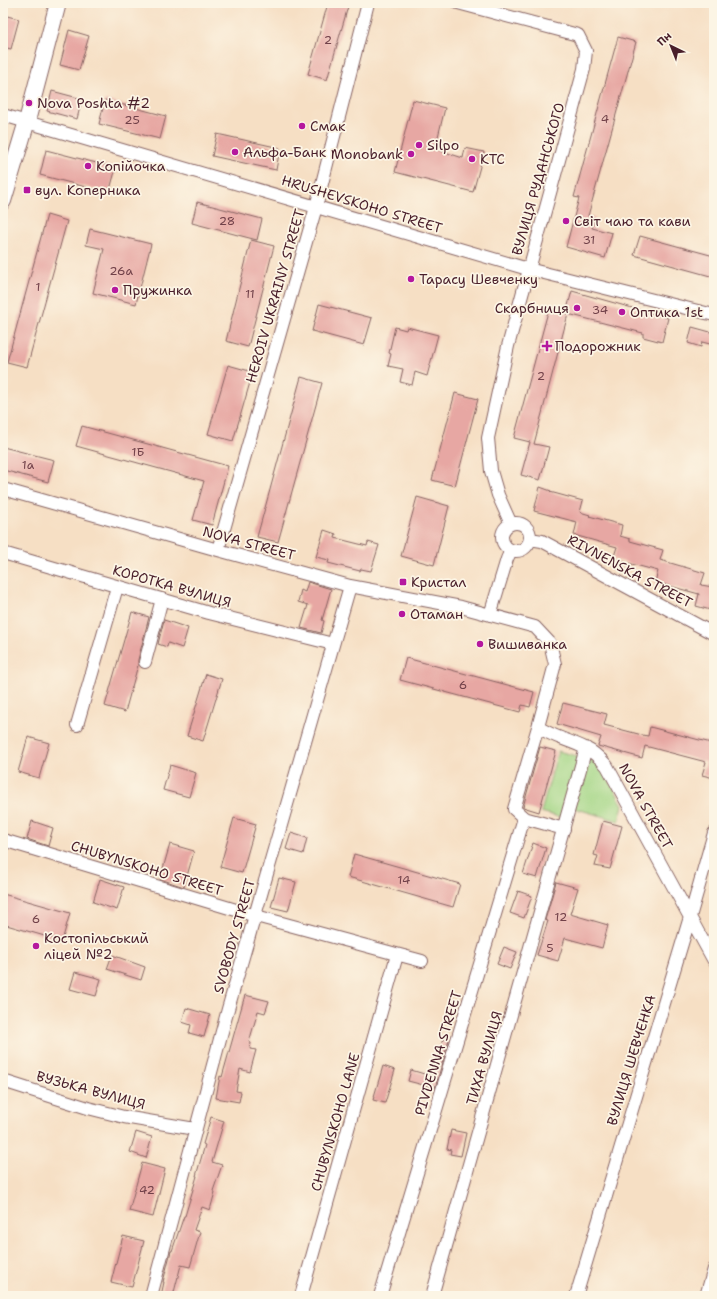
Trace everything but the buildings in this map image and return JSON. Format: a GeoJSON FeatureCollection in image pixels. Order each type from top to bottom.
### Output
{"type":"FeatureCollection","features":[{"type":"Feature","properties":{"kind":"main road"},"geometry":{"type":"LineString","coordinates":[[3,201],[27,121],[58,3]]}},
{"type":"Feature","properties":{"kind":"street","name":"HEROIV UKRAINY STREET"},"geometry":{"type":"LineString","coordinates":[[218,550],[316,206],[368,3]]}},
{"type":"Feature","properties":{"kind":"street","name":"ВУЛИЦЯ РУДАНСЬКОГО"},"geometry":{"type":"LineString","coordinates":[[458,3],[578,35],[586,51],[584,68],[508,346],[488,438],[491,471],[498,495],[511,524]]}},
{"type":"Feature","properties":{"kind":"street","name":"HRUSHEVSKOHO STREET"},"geometry":{"type":"LineString","coordinates":[[3,115],[528,269],[714,315]]}},
{"type":"Feature","properties":{"kind":"street","name":"NOVA STREET"},"geometry":{"type":"LineString","coordinates":[[3,490],[350,586],[461,607],[535,628],[550,643],[555,664],[538,727],[548,733],[586,748],[607,766],[714,961]]}},
{"type":"Feature","properties":{"kind":"street"},"geometry":{"type":"LineString","coordinates":[[516,523],[525,526],[528,530],[530,539],[528,544],[522,550],[518,551],[511,550],[506,546],[502,538],[504,530],[511,524],[516,523]]}},
{"type":"Feature","properties":{"kind":"street","name":"RIVNENSKA STREET"},"geometry":{"type":"LineString","coordinates":[[530,539],[542,541],[714,634]]}},
{"type":"Feature","properties":{"kind":"street"},"geometry":{"type":"LineString","coordinates":[[490,615],[511,550]]}},
{"type":"Feature","properties":{"kind":"street","name":"КОРОТКА ВУЛИЦЯ"},"geometry":{"type":"LineString","coordinates":[[3,553],[209,613],[333,644]]}},
{"type":"Feature","properties":{"kind":"street","name":"SVOBODY STREET"},"geometry":{"type":"LineString","coordinates":[[151,1296],[228,1009],[350,586]]}},
{"type":"Feature","properties":{"kind":"street"},"geometry":{"type":"LineString","coordinates":[[77,725],[117,587]]}},
{"type":"Feature","properties":{"kind":"street"},"geometry":{"type":"LineString","coordinates":[[146,662],[162,600]]}},
{"type":"Feature","properties":{"kind":"street"},"geometry":{"type":"LineString","coordinates":[[538,727],[514,809],[524,818],[564,828]]}},
{"type":"Feature","properties":{"kind":"street","name":"ТИХА ВУЛИЦЯ"},"geometry":{"type":"LineString","coordinates":[[432,1296],[586,748]]}},
{"type":"Feature","properties":{"kind":"street","name":"PIVDENNA STREET"},"geometry":{"type":"LineString","coordinates":[[380,1296],[524,818]]}},
{"type":"Feature","properties":{"kind":"street","name":"ВУЛИЦЯ ШЕВЧЕНКА"},"geometry":{"type":"LineString","coordinates":[[576,1296],[714,833]]}},
{"type":"Feature","properties":{"kind":"street","name":"CHUBYNSKOHO STREET"},"geometry":{"type":"LineString","coordinates":[[3,840],[256,916],[422,961]]}},
{"type":"Feature","properties":{"kind":"street","name":"CHUBYNSKOHO LANE"},"geometry":{"type":"LineString","coordinates":[[301,1296],[398,955]]}},
{"type":"Feature","properties":{"kind":"street","name":"ВУЗЬКА ВУЛИЦЯ"},"geometry":{"type":"LineString","coordinates":[[3,1081],[88,1108],[124,1117],[195,1129]]}},
{"type":"Feature","properties":{"kind":"street"},"geometry":{"type":"LineString","coordinates":[[706,1296],[714,1269]]}},
{"type":"Feature","properties":{"kind":"green space"},"geometry":{"type":"Polygon","coordinates":[[[558,751],[592,760],[604,771],[623,805],[619,821],[570,807],[566,819],[541,812],[558,751]]]}},
{"type":"Feature","properties":{"kind":"place","name":"Nova Poshta #2"},"geometry":{"type":"Point","coordinates":[29,103]}},
{"type":"Feature","properties":{"kind":"place","name":"Смак"},"geometry":{"type":"Point","coordinates":[302,126]}},
{"type":"Feature","properties":{"kind":"place","name":"Silpo"},"geometry":{"type":"Point","coordinates":[419,145]}},
{"type":"Feature","properties":{"kind":"place","name":"Альфа-Банк"},"geometry":{"type":"Point","coordinates":[235,152]}},
{"type":"Feature","properties":{"kind":"place","name":"Monobank"},"geometry":{"type":"Point","coordinates":[411,154]}},
{"type":"Feature","properties":{"kind":"place","name":"КТС"},"geometry":{"type":"Point","coordinates":[472,159]}},
{"type":"Feature","properties":{"kind":"place","name":"Копійочка"},"geometry":{"type":"Point","coordinates":[88,166]}},
{"type":"Feature","properties":{"kind":"place","name":"вул. Коперника"},"geometry":{"type":"Point","coordinates":[27,190]}},
{"type":"Feature","properties":{"kind":"place","name":"Світ чаю та кави"},"geometry":{"type":"Point","coordinates":[566,221]}},
{"type":"Feature","properties":{"kind":"place","name":"Тарасу Шевченку"},"geometry":{"type":"Point","coordinates":[411,279]}},
{"type":"Feature","properties":{"kind":"place","name":"Пружинка"},"geometry":{"type":"Point","coordinates":[115,290]}},
{"type":"Feature","properties":{"kind":"place","name":"Скарбниця"},"geometry":{"type":"Point","coordinates":[577,308]}},
{"type":"Feature","properties":{"kind":"place","name":"Оптика 1st"},"geometry":{"type":"Point","coordinates":[622,312]}},
{"type":"Feature","properties":{"kind":"place","name":"Подорожник"},"geometry":{"type":"Point","coordinates":[547,346]}},
{"type":"Feature","properties":{"kind":"place","name":"Кристал"},"geometry":{"type":"Point","coordinates":[403,582]}},
{"type":"Feature","properties":{"kind":"place","name":"Отаман"},"geometry":{"type":"Point","coordinates":[402,614]}},
{"type":"Feature","properties":{"kind":"place","name":"Вишиванка"},"geometry":{"type":"Point","coordinates":[480,644]}},
{"type":"Feature","properties":{"kind":"place","name":"Костопільський ліцей №2"},"geometry":{"type":"Point","coordinates":[36,946]}}]}
